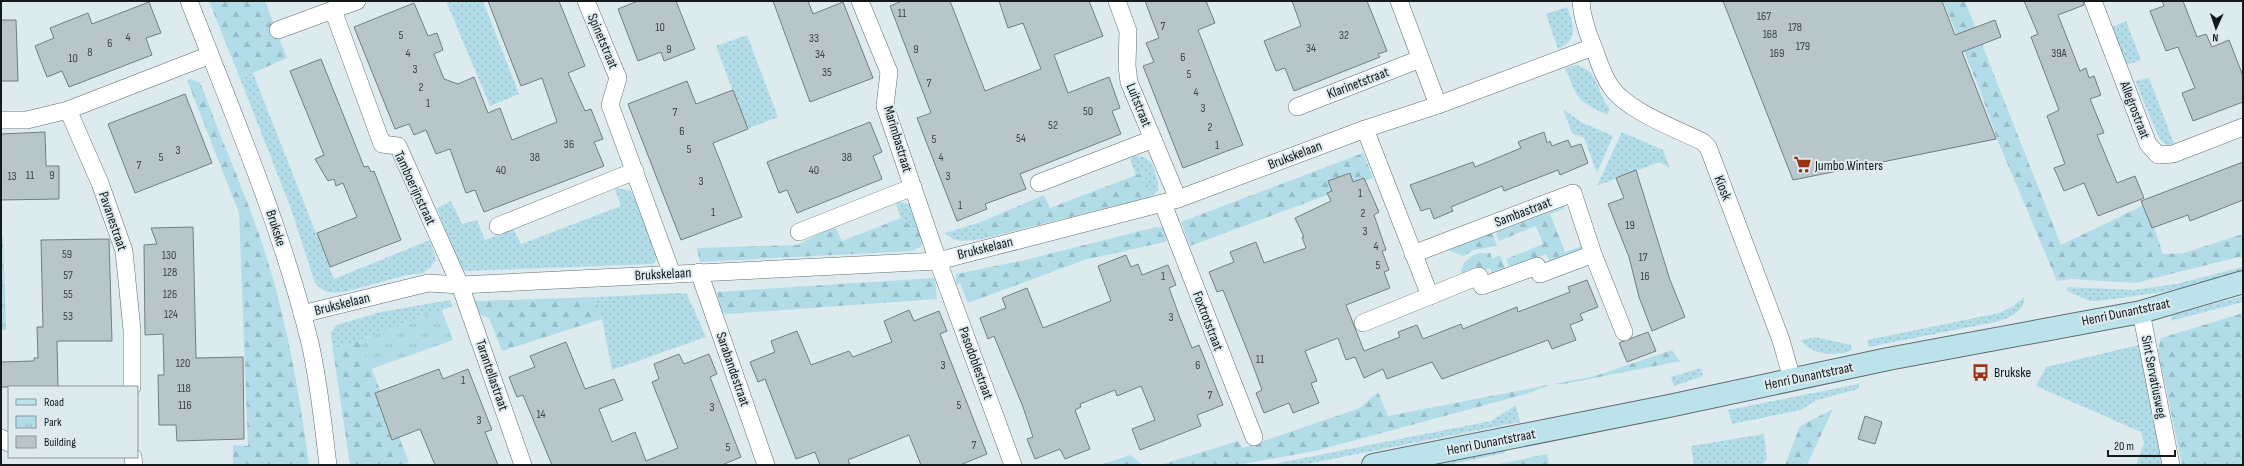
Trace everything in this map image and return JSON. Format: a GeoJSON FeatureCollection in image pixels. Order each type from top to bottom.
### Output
{"type":"FeatureCollection","features":[{"type":"Feature","properties":{"kind":"street","name":"Brukske"},"geometry":{"type":"LineString","coordinates":[[189,1],[268,203],[302,314],[310,344],[328,465]]}},
{"type":"Feature","properties":{"kind":"street"},"geometry":{"type":"LineString","coordinates":[[278,30],[357,1]]}},
{"type":"Feature","properties":{"kind":"street","name":"Spinetstraat"},"geometry":{"type":"LineString","coordinates":[[586,1],[618,78],[610,105],[672,274]]}},
{"type":"Feature","properties":{"kind":"street","name":"Marimbastraat"},"geometry":{"type":"LineString","coordinates":[[860,1],[889,72],[885,106],[938,261]]}},
{"type":"Feature","properties":{"kind":"street","name":"Luitstraat"},"geometry":{"type":"LineString","coordinates":[[1117,1],[1128,31],[1127,66],[1129,82],[1153,139],[1170,202]]}},
{"type":"Feature","properties":{"kind":"street"},"geometry":{"type":"LineString","coordinates":[[1399,1],[1438,105]]}},
{"type":"Feature","properties":{"kind":"street"},"geometry":{"type":"LineString","coordinates":[[1581,1],[1583,19],[1593,47]]}},
{"type":"Feature","properties":{"kind":"street","name":"Allegrostraat"},"geometry":{"type":"LineString","coordinates":[[2093,1],[2148,144],[2158,155],[2173,154],[2243,127]]}},
{"type":"Feature","properties":{"kind":"street","name":"Tamboerijnstraat"},"geometry":{"type":"LineString","coordinates":[[333,10],[382,144],[398,146],[460,285]]}},
{"type":"Feature","properties":{"kind":"street","name":"Brukskelaan"},"geometry":{"type":"LineString","coordinates":[[302,314],[428,283],[460,285],[938,261],[1170,202],[1365,129],[1438,105],[1593,47]]}},
{"type":"Feature","properties":{"kind":"street","name":"Kiosk"},"geometry":{"type":"LineString","coordinates":[[1593,47],[1604,76],[1621,99],[1641,111],[1703,142],[1708,147],[1781,340],[1792,379]]}},
{"type":"Feature","properties":{"kind":"street"},"geometry":{"type":"LineString","coordinates":[[1,120],[27,120],[68,110],[210,56]]}},
{"type":"Feature","properties":{"kind":"street","name":"Klarinetstraat"},"geometry":{"type":"LineString","coordinates":[[1297,107],[1420,59]]}},
{"type":"Feature","properties":{"kind":"street","name":"Pavanestraat"},"geometry":{"type":"LineString","coordinates":[[68,110],[100,183],[124,250],[132,330],[132,386]]}},
{"type":"Feature","properties":{"kind":"street"},"geometry":{"type":"LineString","coordinates":[[1365,129],[1430,296]]}},
{"type":"Feature","properties":{"kind":"street","name":"Luitstraat"},"geometry":{"type":"LineString","coordinates":[[1039,183],[1153,139]]}},
{"type":"Feature","properties":{"kind":"street"},"geometry":{"type":"LineString","coordinates":[[498,226],[635,171]]}},
{"type":"Feature","properties":{"kind":"street","name":"Marimbastraat"},"geometry":{"type":"LineString","coordinates":[[799,232],[913,187]]}},
{"type":"Feature","properties":{"kind":"street","name":"Sambastraat"},"geometry":{"type":"LineString","coordinates":[[1413,254],[1573,193],[1594,254],[1624,332]]}},
{"type":"Feature","properties":{"kind":"street","name":"Foxtrotstraat"},"geometry":{"type":"LineString","coordinates":[[1170,202],[1254,437]]}},
{"type":"Feature","properties":{"kind":"street"},"geometry":{"type":"LineString","coordinates":[[1363,323],[1479,276],[1482,286],[1537,266],[1540,274],[1594,254]]}},
{"type":"Feature","properties":{"kind":"street","name":"Pasodoblestraat"},"geometry":{"type":"LineString","coordinates":[[938,261],[1014,465]]}},
{"type":"Feature","properties":{"kind":"street","name":"Sarabandestraat"},"geometry":{"type":"LineString","coordinates":[[699,272],[766,465]]}},
{"type":"Feature","properties":{"kind":"street","name":"Henri Dunantstraat"},"geometry":{"type":"LineString","coordinates":[[1373,465],[1669,406],[1792,379],[2141,312],[2243,282]]}},
{"type":"Feature","properties":{"kind":"street","name":"Tarantellastraat"},"geometry":{"type":"LineString","coordinates":[[460,285],[523,465]]}},
{"type":"Feature","properties":{"kind":"street","name":"Sint Servatiusweg"},"geometry":{"type":"LineString","coordinates":[[2141,312],[2171,465]]}},
{"type":"Feature","properties":{"kind":"green space"},"geometry":{"type":"Polygon","coordinates":[[[209,1],[265,1],[287,58],[253,73],[239,76],[209,1]]]}},
{"type":"Feature","properties":{"kind":"green space"},"geometry":{"type":"Polygon","coordinates":[[[446,1],[483,1],[519,94],[490,106],[446,1]]]}},
{"type":"Feature","properties":{"kind":"green space"},"geometry":{"type":"Polygon","coordinates":[[[1943,1],[1965,1],[2061,245],[2146,204],[2163,254],[2184,253],[2243,234],[2243,256],[2135,283],[2071,279],[2057,281],[1997,139],[1980,90],[1943,1]]]}},
{"type":"Feature","properties":{"kind":"green space"},"geometry":{"type":"Polygon","coordinates":[[[1567,7],[1573,26],[1572,37],[1565,45],[1558,49],[1546,14],[1567,7]]]}},
{"type":"Feature","properties":{"kind":"green space"},"geometry":{"type":"Polygon","coordinates":[[[2126,21],[2141,60],[2126,65],[2112,27],[2126,21]]]}},
{"type":"Feature","properties":{"kind":"green space"},"geometry":{"type":"Polygon","coordinates":[[[747,35],[778,117],[747,129],[716,46],[747,35]]]}},
{"type":"Feature","properties":{"kind":"green space"},"geometry":{"type":"Polygon","coordinates":[[[1576,65],[1590,72],[1594,77],[1605,102],[1610,109],[1607,115],[1589,106],[1579,98],[1565,68],[1576,65]]]}},
{"type":"Feature","properties":{"kind":"green space"},"geometry":{"type":"Polygon","coordinates":[[[253,73],[334,279],[430,240],[436,260],[431,267],[423,273],[407,275],[344,292],[328,292],[315,283],[290,206],[239,76],[253,73]]]}},
{"type":"Feature","properties":{"kind":"green space"},"geometry":{"type":"Polygon","coordinates":[[[2149,78],[2175,146],[2167,145],[2160,140],[2135,81],[2149,78]]]}},
{"type":"Feature","properties":{"kind":"green space"},"geometry":{"type":"Polygon","coordinates":[[[191,79],[199,82],[202,87],[262,243],[278,298],[291,353],[309,465],[233,465],[233,445],[248,446],[239,213],[187,80],[191,79]]]}},
{"type":"Feature","properties":{"kind":"green space"},"geometry":{"type":"Polygon","coordinates":[[[1563,109],[1581,122],[1613,136],[1597,173],[1584,138],[1572,133],[1563,109]]]}},
{"type":"Feature","properties":{"kind":"green space"},"geometry":{"type":"Polygon","coordinates":[[[1622,132],[1663,150],[1670,168],[1659,162],[1597,186],[1622,132]]]}},
{"type":"Feature","properties":{"kind":"green space"},"geometry":{"type":"Polygon","coordinates":[[[1363,153],[1373,178],[1190,246],[1181,222],[1363,153]]]}},
{"type":"Feature","properties":{"kind":"green space"},"geometry":{"type":"Polygon","coordinates":[[[1135,156],[1144,157],[1152,163],[1158,183],[1158,190],[1151,197],[1144,172],[1136,176],[1130,159],[1135,156]]]}},
{"type":"Feature","properties":{"kind":"green space"},"geometry":{"type":"Polygon","coordinates":[[[1144,172],[1151,197],[986,238],[981,222],[1044,195],[1050,208],[1144,172]]]}},
{"type":"Feature","properties":{"kind":"green space"},"geometry":{"type":"Polygon","coordinates":[[[617,188],[631,191],[636,199],[657,258],[653,264],[466,271],[459,267],[437,208],[451,201],[462,224],[477,220],[485,240],[513,229],[521,244],[621,206],[615,190],[617,188]]]}},
{"type":"Feature","properties":{"kind":"green space"},"geometry":{"type":"Polygon","coordinates":[[[895,201],[910,204],[923,235],[901,218],[895,201]]]}},
{"type":"Feature","properties":{"kind":"green space"},"geometry":{"type":"Polygon","coordinates":[[[1562,206],[1566,208],[1550,214],[1565,252],[1581,246],[1582,249],[1550,262],[1546,254],[1510,268],[1506,259],[1543,244],[1536,226],[1499,241],[1495,231],[1562,206]]]}},
{"type":"Feature","properties":{"kind":"green space"},"geometry":{"type":"Polygon","coordinates":[[[901,218],[923,235],[922,246],[912,251],[700,262],[697,248],[797,245],[835,226],[842,241],[901,218]]]}},
{"type":"Feature","properties":{"kind":"green space"},"geometry":{"type":"Polygon","coordinates":[[[981,222],[986,238],[964,241],[954,239],[945,233],[981,222]]]}},
{"type":"Feature","properties":{"kind":"green space"},"geometry":{"type":"Polygon","coordinates":[[[1156,227],[1164,228],[1167,238],[1165,242],[1084,260],[968,303],[960,283],[956,285],[956,274],[1025,260],[1156,227]]]}},
{"type":"Feature","properties":{"kind":"green space"},"geometry":{"type":"Polygon","coordinates":[[[1492,232],[1497,246],[1473,250],[1464,256],[1448,250],[1492,232]]]}},
{"type":"Feature","properties":{"kind":"green space"},"geometry":{"type":"Polygon","coordinates":[[[1,236],[3,236],[6,330],[1,330],[1,236]]]}},
{"type":"Feature","properties":{"kind":"green space"},"geometry":{"type":"Polygon","coordinates":[[[1479,253],[1490,253],[1492,259],[1500,255],[1505,269],[1493,275],[1490,268],[1462,278],[1461,270],[1465,262],[1479,253]]]}},
{"type":"Feature","properties":{"kind":"green space"},"geometry":{"type":"Polygon","coordinates":[[[2243,267],[2243,273],[2163,292],[2099,301],[2089,301],[2067,291],[2067,287],[2133,290],[2176,284],[2243,267]]]}},
{"type":"Feature","properties":{"kind":"green space"},"geometry":{"type":"Polygon","coordinates":[[[935,278],[937,299],[727,314],[720,311],[717,292],[935,278]]]}},
{"type":"Feature","properties":{"kind":"green space"},"geometry":{"type":"Polygon","coordinates":[[[687,294],[706,337],[612,370],[602,319],[595,297],[687,294]]]}},
{"type":"Feature","properties":{"kind":"green space"},"geometry":{"type":"Polygon","coordinates":[[[2243,296],[2243,302],[2170,321],[2172,315],[2243,296]]]}},
{"type":"Feature","properties":{"kind":"green space"},"geometry":{"type":"Polygon","coordinates":[[[595,297],[602,319],[502,351],[489,318],[473,312],[474,301],[595,297]]]}},
{"type":"Feature","properties":{"kind":"green space"},"geometry":{"type":"Polygon","coordinates":[[[2024,297],[2023,305],[2020,309],[2008,318],[2000,321],[1869,347],[1867,340],[1999,313],[2012,307],[2024,297]]]}},
{"type":"Feature","properties":{"kind":"green space"},"geometry":{"type":"Polygon","coordinates":[[[450,300],[453,306],[333,350],[331,333],[336,325],[381,312],[450,300]]]}},
{"type":"Feature","properties":{"kind":"green space"},"geometry":{"type":"Polygon","coordinates":[[[442,310],[453,340],[371,369],[360,340],[442,310]]]}},
{"type":"Feature","properties":{"kind":"green space"},"geometry":{"type":"Polygon","coordinates":[[[2243,313],[2242,465],[2182,465],[2158,350],[2161,338],[2243,313]]]}},
{"type":"Feature","properties":{"kind":"green space"},"geometry":{"type":"Polygon","coordinates":[[[1815,337],[1851,345],[1852,350],[1840,354],[1817,352],[1805,345],[1801,340],[1815,337]]]}},
{"type":"Feature","properties":{"kind":"green space"},"geometry":{"type":"Polygon","coordinates":[[[360,340],[409,462],[405,465],[350,465],[333,350],[360,340]]]}},
{"type":"Feature","properties":{"kind":"green space"},"geometry":{"type":"Polygon","coordinates":[[[2139,345],[2165,465],[2136,465],[2144,443],[2141,432],[2036,386],[2046,367],[2139,345]]]}},
{"type":"Feature","properties":{"kind":"green space"},"geometry":{"type":"Polygon","coordinates":[[[1672,350],[1680,361],[1564,384],[1554,384],[1595,376],[1672,350]]]}},
{"type":"Feature","properties":{"kind":"green space"},"geometry":{"type":"Polygon","coordinates":[[[1701,368],[1703,376],[1674,386],[1671,377],[1701,368]]]}},
{"type":"Feature","properties":{"kind":"green space"},"geometry":{"type":"Polygon","coordinates":[[[1859,384],[1858,389],[1817,400],[1801,410],[1732,424],[1728,410],[1859,384]]]}},
{"type":"Feature","properties":{"kind":"green space"},"geometry":{"type":"Polygon","coordinates":[[[1550,385],[1526,394],[1315,451],[1238,465],[1160,465],[1238,441],[1243,448],[1360,408],[1378,392],[1388,416],[1550,385]]]}},
{"type":"Feature","properties":{"kind":"green space"},"geometry":{"type":"Polygon","coordinates":[[[1516,405],[1520,422],[1302,465],[1269,465],[1491,421],[1516,405]]]}},
{"type":"Feature","properties":{"kind":"green space"},"geometry":{"type":"Polygon","coordinates":[[[1833,409],[1807,465],[1785,465],[1800,426],[1833,409]]]}},
{"type":"Feature","properties":{"kind":"green space"},"geometry":{"type":"Polygon","coordinates":[[[1764,434],[1767,459],[1762,465],[1694,465],[1691,446],[1764,434]]]}},
{"type":"Feature","properties":{"kind":"green space"},"geometry":{"type":"Polygon","coordinates":[[[1505,448],[1505,453],[1447,465],[1419,465],[1505,448]]]}},
{"type":"Feature","properties":{"kind":"green space"},"geometry":{"type":"Polygon","coordinates":[[[1547,454],[1549,465],[1495,465],[1547,454]]]}},
{"type":"Feature","properties":{"kind":"green space"},"geometry":{"type":"Polygon","coordinates":[[[1130,455],[1143,465],[1100,465],[1130,455]]]}},
{"type":"Feature","properties":{"kind":"building"},"geometry":{"type":"Polygon","coordinates":[[[488,1],[559,1],[585,66],[568,73],[585,111],[591,109],[603,139],[594,142],[604,166],[484,212],[475,190],[466,193],[450,149],[436,154],[426,130],[414,135],[409,124],[395,129],[354,27],[414,3],[428,36],[437,33],[443,50],[434,54],[444,79],[458,84],[474,77],[488,113],[500,108],[512,140],[557,122],[542,78],[521,86],[488,1]]]}},
{"type":"Feature","properties":{"kind":"building"},"geometry":{"type":"Polygon","coordinates":[[[638,1],[676,1],[695,49],[664,61],[661,52],[638,61],[618,9],[638,1]]]}},
{"type":"Feature","properties":{"kind":"building"},"geometry":{"type":"Polygon","coordinates":[[[773,1],[808,1],[813,14],[843,2],[873,78],[810,102],[773,1]]]}},
{"type":"Feature","properties":{"kind":"building"},"geometry":{"type":"Polygon","coordinates":[[[902,1],[950,1],[985,91],[1041,69],[1023,23],[1008,28],[999,1],[1089,1],[1103,36],[1054,55],[1068,93],[1109,77],[1120,108],[1112,111],[1121,134],[1020,174],[1026,189],[985,204],[987,209],[957,221],[917,118],[931,113],[890,6],[902,1]]]}},
{"type":"Feature","properties":{"kind":"building"},"geometry":{"type":"Polygon","coordinates":[[[1145,1],[1206,1],[1215,23],[1198,30],[1243,145],[1183,168],[1143,66],[1154,62],[1146,43],[1159,38],[1145,1]]]}},
{"type":"Feature","properties":{"kind":"building"},"geometry":{"type":"Polygon","coordinates":[[[1292,1],[1367,1],[1387,51],[1378,54],[1380,57],[1294,91],[1285,68],[1276,71],[1264,41],[1301,26],[1292,1]]]}},
{"type":"Feature","properties":{"kind":"building"},"geometry":{"type":"Polygon","coordinates":[[[1723,1],[1942,1],[1955,35],[1995,20],[2001,37],[1962,52],[1996,139],[1793,180],[1723,1]]]}},
{"type":"Feature","properties":{"kind":"building"},"geometry":{"type":"Polygon","coordinates":[[[2024,1],[2083,1],[2084,5],[2058,15],[2080,71],[2086,68],[2089,78],[2094,76],[2101,95],[2090,99],[2104,133],[2097,135],[2117,183],[2135,176],[2144,198],[2098,216],[2084,183],[2064,191],[2054,168],[2065,164],[2047,116],[2059,110],[2031,37],[2038,34],[2024,1]]]}},
{"type":"Feature","properties":{"kind":"building"},"geometry":{"type":"Polygon","coordinates":[[[2162,1],[2183,1],[2197,37],[2206,34],[2212,47],[2229,40],[2243,76],[2243,102],[2193,121],[2182,93],[2195,88],[2178,47],[2166,51],[2150,11],[2164,6],[2162,1]]]}},
{"type":"Feature","properties":{"kind":"building"},"geometry":{"type":"Polygon","coordinates":[[[149,2],[161,33],[146,38],[152,55],[69,87],[62,71],[47,77],[35,46],[54,38],[50,28],[88,13],[92,24],[149,2]]]}},
{"type":"Feature","properties":{"kind":"building"},"geometry":{"type":"Polygon","coordinates":[[[1,20],[16,20],[18,81],[1,81],[1,20]]]}},
{"type":"Feature","properties":{"kind":"building"},"geometry":{"type":"Polygon","coordinates":[[[321,59],[364,167],[368,166],[371,172],[374,171],[401,240],[330,267],[317,233],[357,217],[343,183],[336,186],[334,179],[328,181],[315,159],[324,155],[290,71],[321,59]]]}},
{"type":"Feature","properties":{"kind":"building"},"geometry":{"type":"Polygon","coordinates":[[[687,81],[696,104],[733,90],[748,129],[713,143],[742,217],[681,240],[628,104],[687,81]]]}},
{"type":"Feature","properties":{"kind":"building"},"geometry":{"type":"Polygon","coordinates":[[[185,94],[212,163],[135,193],[108,124],[185,94]]]}},
{"type":"Feature","properties":{"kind":"building"},"geometry":{"type":"Polygon","coordinates":[[[870,122],[882,152],[873,156],[882,179],[797,213],[787,190],[779,193],[767,162],[870,122]]]}},
{"type":"Feature","properties":{"kind":"building"},"geometry":{"type":"Polygon","coordinates":[[[45,132],[46,166],[59,166],[59,199],[1,200],[1,134],[45,132]]]}},
{"type":"Feature","properties":{"kind":"building"},"geometry":{"type":"Polygon","coordinates":[[[1544,132],[1547,143],[1550,141],[1552,146],[1568,140],[1571,147],[1581,144],[1588,163],[1560,175],[1558,170],[1504,191],[1502,186],[1451,207],[1453,211],[1434,219],[1430,208],[1421,211],[1410,185],[1473,162],[1475,167],[1521,148],[1518,142],[1544,132]]]}},
{"type":"Feature","properties":{"kind":"building"},"geometry":{"type":"Polygon","coordinates":[[[2243,162],[2243,200],[2190,221],[2188,215],[2152,228],[2141,201],[2243,162]]]}},
{"type":"Feature","properties":{"kind":"building"},"geometry":{"type":"Polygon","coordinates":[[[1636,170],[1670,280],[1685,317],[1652,331],[1639,297],[1629,257],[1608,204],[1624,198],[1616,178],[1636,170]]]}},
{"type":"Feature","properties":{"kind":"building"},"geometry":{"type":"Polygon","coordinates":[[[1350,173],[1353,182],[1364,178],[1379,212],[1374,215],[1386,250],[1382,251],[1389,270],[1384,272],[1390,288],[1346,305],[1364,351],[1400,337],[1398,332],[1417,325],[1423,339],[1461,324],[1463,329],[1517,307],[1518,312],[1570,292],[1568,287],[1587,280],[1598,307],[1580,314],[1583,320],[1570,325],[1576,340],[1552,349],[1548,340],[1442,379],[1432,362],[1387,379],[1383,369],[1364,378],[1355,357],[1346,360],[1338,338],[1305,351],[1317,381],[1311,383],[1319,403],[1293,413],[1289,403],[1264,413],[1256,393],[1262,390],[1251,360],[1223,290],[1217,292],[1209,272],[1234,262],[1230,252],[1256,242],[1264,263],[1306,248],[1302,237],[1304,237],[1295,218],[1331,201],[1327,193],[1332,191],[1328,181],[1350,173]]]}},
{"type":"Feature","properties":{"kind":"building"},"geometry":{"type":"Polygon","coordinates":[[[193,227],[196,358],[243,357],[244,439],[177,441],[176,425],[159,425],[158,375],[164,375],[163,334],[145,335],[144,245],[157,244],[151,228],[193,227]]]}},
{"type":"Feature","properties":{"kind":"building"},"geometry":{"type":"Polygon","coordinates":[[[109,239],[112,341],[57,341],[58,386],[1,387],[1,362],[34,361],[34,358],[38,358],[37,327],[43,327],[41,240],[109,239]]]}},
{"type":"Feature","properties":{"kind":"building"},"geometry":{"type":"Polygon","coordinates":[[[1126,255],[1131,267],[1138,264],[1142,275],[1168,265],[1176,285],[1169,288],[1180,318],[1192,348],[1199,345],[1223,405],[1197,415],[1201,426],[1140,450],[1132,429],[1155,420],[1141,386],[1117,396],[1115,390],[1080,404],[1081,407],[1075,410],[1090,449],[1065,459],[1060,449],[1035,459],[1027,439],[1033,437],[1023,407],[994,336],[988,339],[980,318],[1006,308],[1002,298],[1027,288],[1043,328],[1111,301],[1098,266],[1126,255]]]}},
{"type":"Feature","properties":{"kind":"building"},"geometry":{"type":"Polygon","coordinates":[[[909,310],[914,321],[939,311],[947,331],[940,334],[987,454],[960,465],[921,465],[909,435],[848,460],[850,465],[820,465],[815,452],[796,459],[765,379],[758,382],[750,362],[775,352],[771,341],[797,331],[811,365],[849,351],[853,357],[892,342],[884,321],[909,310]]]}},
{"type":"Feature","properties":{"kind":"building"},"geometry":{"type":"Polygon","coordinates":[[[1648,332],[1656,351],[1627,362],[1619,343],[1648,332]]]}},
{"type":"Feature","properties":{"kind":"building"},"geometry":{"type":"Polygon","coordinates":[[[566,342],[585,389],[614,379],[623,400],[599,409],[612,442],[635,432],[646,461],[678,448],[652,382],[659,379],[654,364],[679,354],[684,364],[709,354],[717,374],[710,377],[741,457],[722,465],[552,465],[523,395],[517,397],[509,377],[535,367],[530,356],[566,342]]]}},
{"type":"Feature","properties":{"kind":"building"},"geometry":{"type":"Polygon","coordinates":[[[439,369],[443,379],[468,369],[492,430],[485,432],[498,465],[435,465],[420,429],[392,440],[375,393],[439,369]]]}},
{"type":"Feature","properties":{"kind":"building"},"geometry":{"type":"Polygon","coordinates":[[[1865,416],[1882,422],[1875,444],[1858,439],[1865,416]]]}},
{"type":"Feature","properties":{"kind":"place","name":"Jumbo Winters"},"geometry":{"type":"Point","coordinates":[1802,165]}},
{"type":"Feature","properties":{"kind":"place","name":"Brukske"},"geometry":{"type":"Point","coordinates":[1981,372]}}]}
